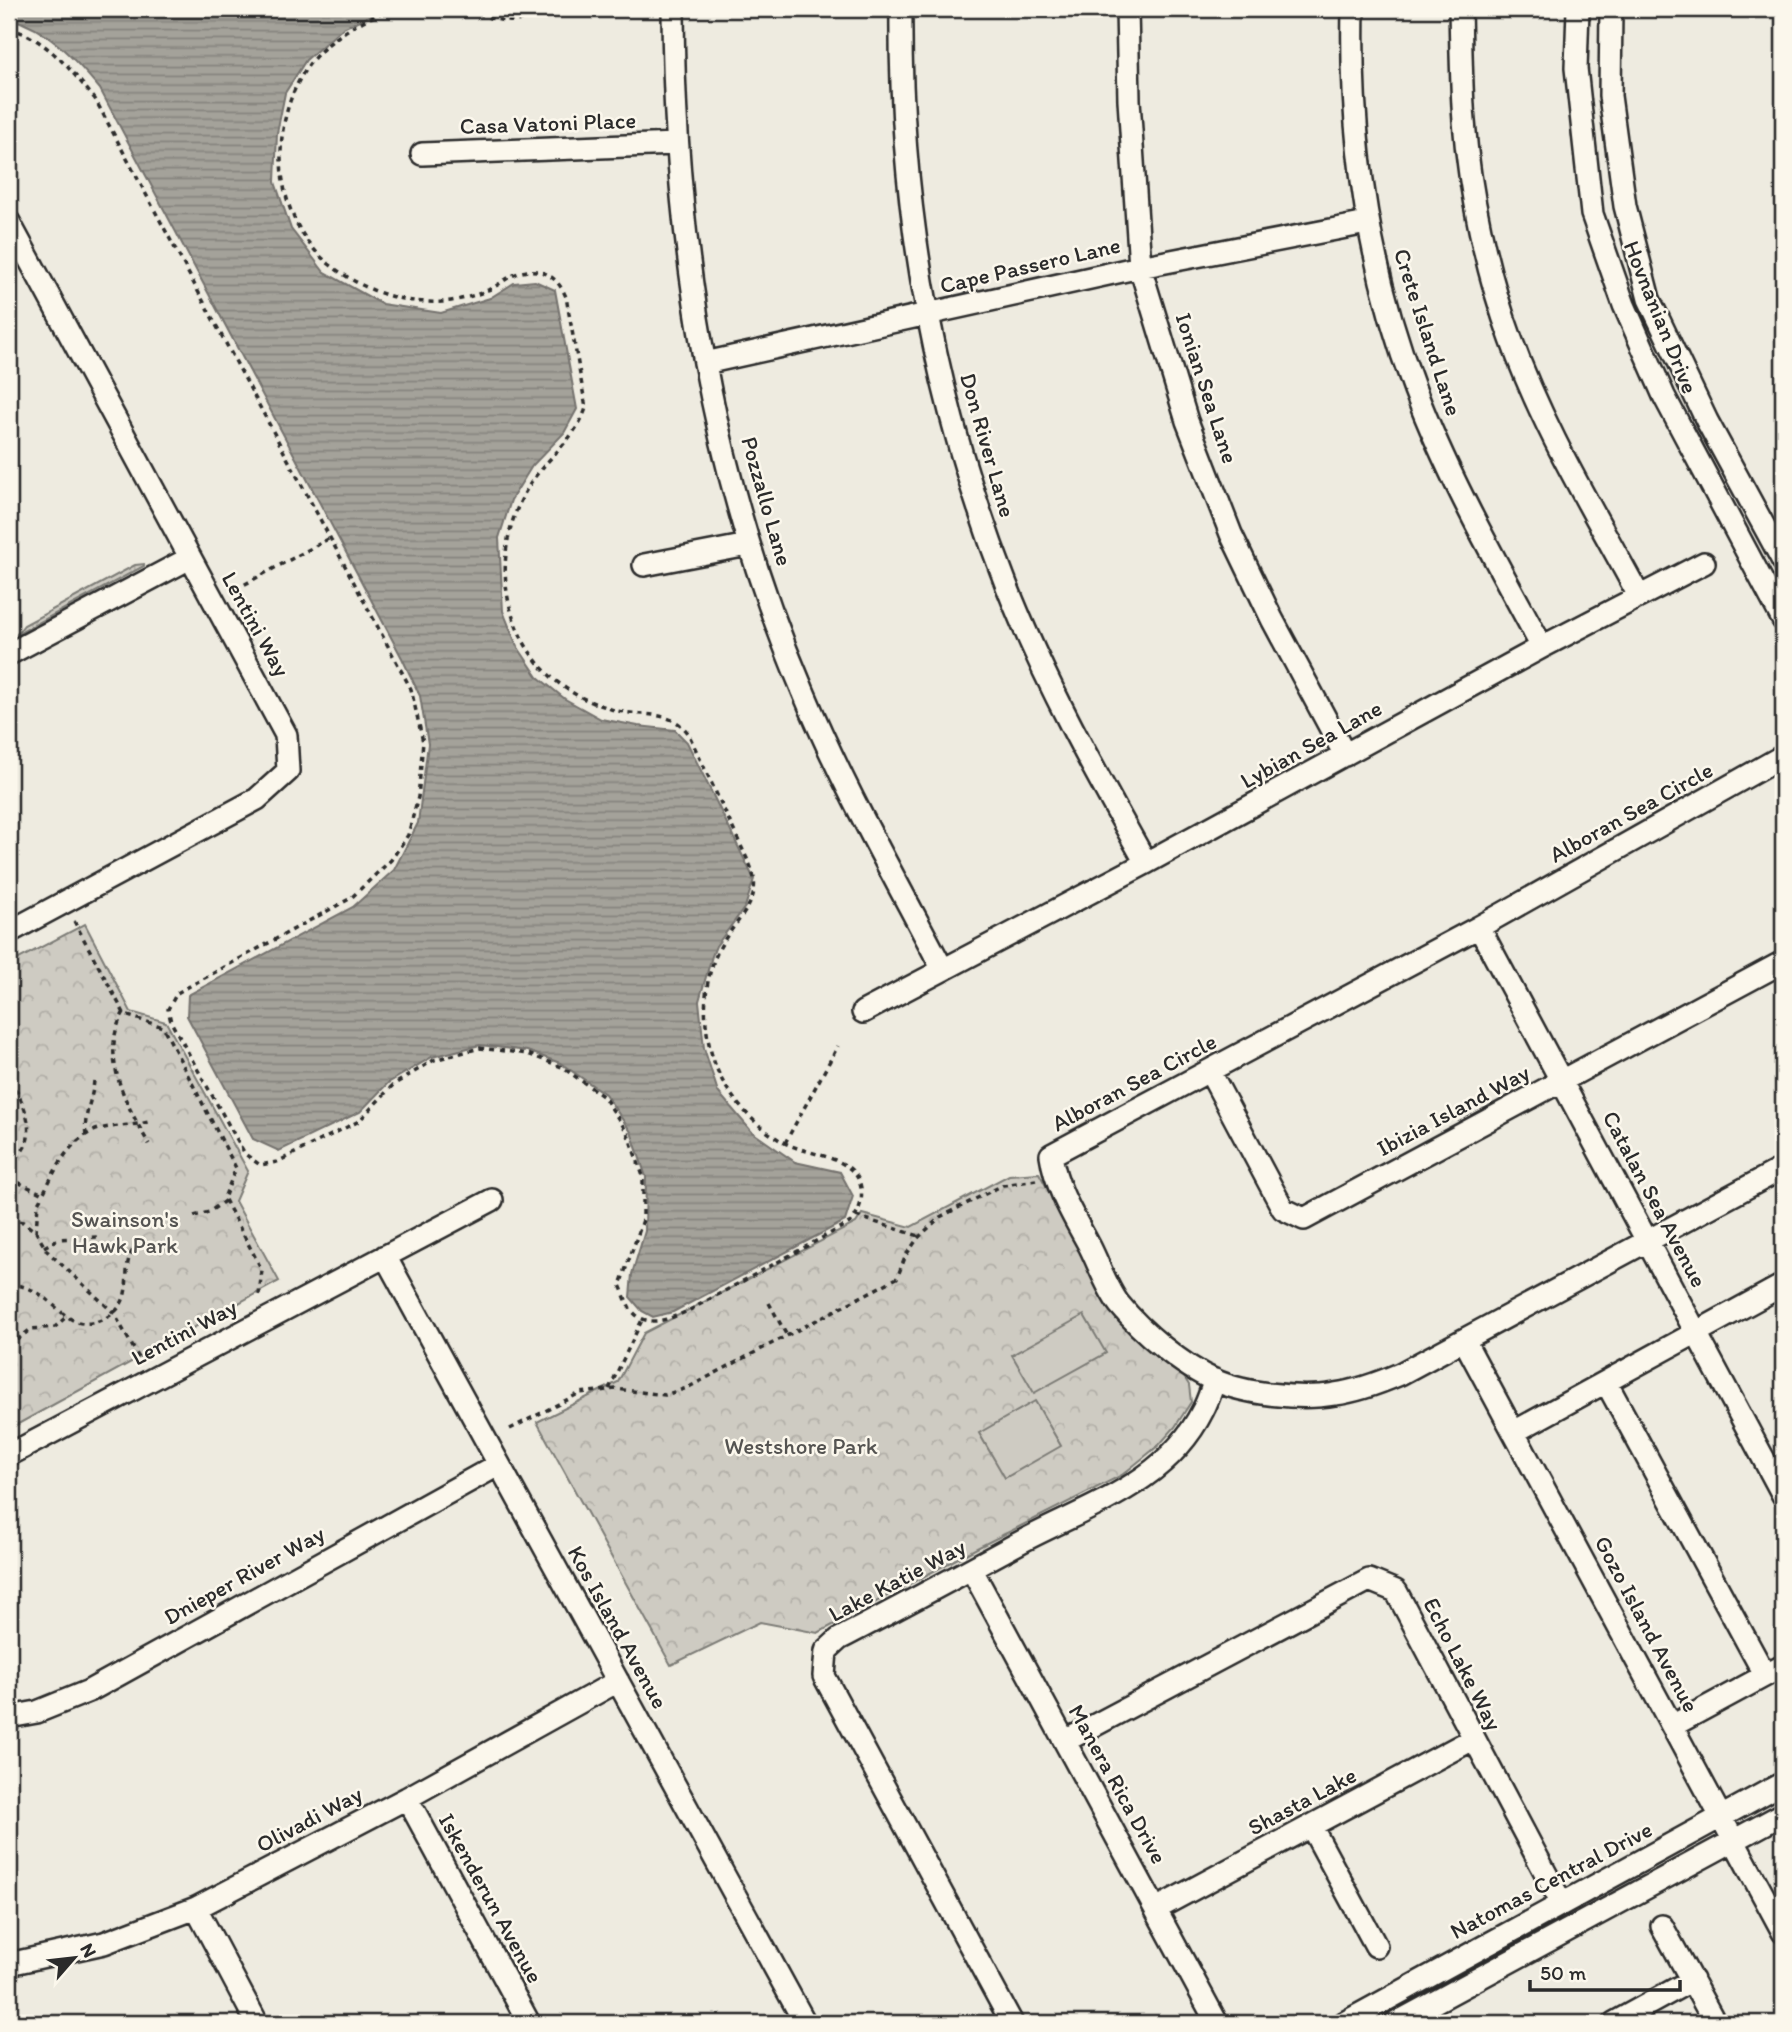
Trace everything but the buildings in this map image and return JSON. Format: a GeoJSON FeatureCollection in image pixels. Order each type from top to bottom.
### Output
{"type":"FeatureCollection","features":[{"type":"Feature","properties":{"kind":"street","name":"Pozzallo Lane"},"geometry":{"type":"LineString","coordinates":[[673,9],[676,145],[696,314],[726,459],[748,545],[802,690],[828,747],[943,970]]}},
{"type":"Feature","properties":{"kind":"street","name":"Don River Lane"},"geometry":{"type":"LineString","coordinates":[[901,9],[903,128],[927,316],[963,463],[1007,586],[1049,684],[1146,863]]}},
{"type":"Feature","properties":{"kind":"street","name":"Ionian Sea Lane"},"geometry":{"type":"LineString","coordinates":[[1127,9],[1129,100],[1140,267],[1187,421],[1231,534],[1272,619],[1345,755]]}},
{"type":"Feature","properties":{"kind":"street","name":"Crete Island Lane"},"geometry":{"type":"LineString","coordinates":[[1353,9],[1355,122],[1367,223],[1385,298],[1423,410],[1484,539],[1542,647]]}},
{"type":"Feature","properties":{"kind":"street"},"geometry":{"type":"LineString","coordinates":[[1460,9],[1464,122],[1478,221],[1511,338],[1535,398],[1580,489],[1639,596]]}},
{"type":"Feature","properties":{"kind":"street","name":"Hovnanian Drive"},"geometry":{"type":"LineString","coordinates":[[1578,9],[1576,68],[1592,214],[1624,305],[1664,396],[1783,620]]}},
{"type":"Feature","properties":{"kind":"street","name":"Hovnanian Drive"},"geometry":{"type":"LineString","coordinates":[[1611,9],[1610,96],[1625,206],[1649,299],[1707,421],[1783,561]]}},
{"type":"Feature","properties":{"kind":"street","name":"Casa Vatoni Place"},"geometry":{"type":"LineString","coordinates":[[422,154],[676,145]]}},
{"type":"Feature","properties":{"kind":"street","name":"Lentini Way"},"geometry":{"type":"LineString","coordinates":[[9,222],[286,735],[288,771],[257,799],[9,932]]}},
{"type":"Feature","properties":{"kind":"street","name":"Cape Passero Lane"},"geometry":{"type":"LineString","coordinates":[[705,363],[1140,267],[1367,223]]}},
{"type":"Feature","properties":{"kind":"street"},"geometry":{"type":"LineString","coordinates":[[644,565],[748,545]]}},
{"type":"Feature","properties":{"kind":"street"},"geometry":{"type":"LineString","coordinates":[[9,654],[190,558]]}},
{"type":"Feature","properties":{"kind":"street","name":"Lybian Sea Lane"},"geometry":{"type":"LineString","coordinates":[[863,1013],[1146,863],[1542,647],[1704,563]]}},
{"type":"Feature","properties":{"kind":"street","name":"Alboran Sea Circle"},"geometry":{"type":"LineString","coordinates":[[1783,756],[1479,927],[1051,1155],[1055,1180],[1118,1303],[1149,1334],[1182,1360],[1215,1380],[1254,1391],[1293,1395],[1332,1395],[1364,1388],[1400,1374],[1465,1342],[1783,1168]]}},
{"type":"Feature","properties":{"kind":"street","name":"Catalan Sea Avenue"},"geometry":{"type":"LineString","coordinates":[[1479,927],[1783,1495]]}},
{"type":"Feature","properties":{"kind":"street","name":"Ibizia Island Way"},"geometry":{"type":"LineString","coordinates":[[1210,1072],[1283,1209],[1304,1219],[1783,962]]}},
{"type":"Feature","properties":{"kind":"street","name":"Lentini Way"},"geometry":{"type":"LineString","coordinates":[[9,1455],[492,1200]]}},
{"type":"Feature","properties":{"kind":"street","name":"Kos Island Avenue"},"geometry":{"type":"LineString","coordinates":[[385,1256],[805,2023]]}},
{"type":"Feature","properties":{"kind":"street"},"geometry":{"type":"LineString","coordinates":[[1514,1432],[1783,1285]]}},
{"type":"Feature","properties":{"kind":"street","name":"Gozo Island Avenue"},"geometry":{"type":"LineString","coordinates":[[1465,1342],[1783,1932]]}},
{"type":"Feature","properties":{"kind":"street","name":"Lake Katie Way"},"geometry":{"type":"LineString","coordinates":[[1012,2023],[824,1676],[827,1651],[839,1639],[1019,1543],[1126,1491],[1173,1452],[1203,1410],[1215,1380]]}},
{"type":"Feature","properties":{"kind":"street"},"geometry":{"type":"LineString","coordinates":[[1606,1382],[1774,1671],[1672,1726]]}},
{"type":"Feature","properties":{"kind":"street","name":"Dnieper River Way"},"geometry":{"type":"LineString","coordinates":[[9,1717],[37,1712],[89,1691],[498,1465]]}},
{"type":"Feature","properties":{"kind":"street","name":"Manera Rica Drive"},"geometry":{"type":"LineString","coordinates":[[972,1570],[1217,2023]]}},
{"type":"Feature","properties":{"kind":"street","name":"Echo Lake Way"},"geometry":{"type":"LineString","coordinates":[[1065,1741],[1368,1580],[1396,1591],[1562,1904]]}},
{"type":"Feature","properties":{"kind":"street","name":"Olivadi Way"},"geometry":{"type":"LineString","coordinates":[[9,1964],[104,1943],[196,1908],[407,1798],[618,1681]]}},
{"type":"Feature","properties":{"kind":"street","name":"Shasta Lake"},"geometry":{"type":"LineString","coordinates":[[1156,1909],[1473,1739]]}},
{"type":"Feature","properties":{"kind":"street","name":"Natomas Central Drive"},"geometry":{"type":"LineString","coordinates":[[1343,2023],[1783,1783]]}},
{"type":"Feature","properties":{"kind":"street","name":"Iskenderun Avenue"},"geometry":{"type":"LineString","coordinates":[[407,1798],[529,2023]]}},
{"type":"Feature","properties":{"kind":"street"},"geometry":{"type":"LineString","coordinates":[[1396,2023],[1783,1814]]}},
{"type":"Feature","properties":{"kind":"street"},"geometry":{"type":"LineString","coordinates":[[1311,1826],[1376,1946]]}},
{"type":"Feature","properties":{"kind":"street"},"geometry":{"type":"LineString","coordinates":[[196,1908],[257,2023]]}},
{"type":"Feature","properties":{"kind":"street"},"geometry":{"type":"LineString","coordinates":[[1662,1926],[1715,2023]]}},
{"type":"Feature","properties":{"kind":"street"},"geometry":{"type":"LineString","coordinates":[[1614,2023],[1692,1980]]}},
{"type":"Feature","properties":{"kind":"path"},"geometry":{"type":"LineString","coordinates":[[9,27],[26,33],[61,58],[95,99],[411,689],[423,742],[418,797],[408,835],[391,860],[351,898],[177,993],[168,1009],[171,1022],[245,1154],[260,1165],[277,1162],[359,1121],[393,1085],[434,1060],[480,1048],[528,1054],[562,1068],[604,1097],[626,1132],[643,1176],[643,1220],[620,1285],[633,1312],[643,1318],[662,1322],[688,1311],[851,1222],[862,1204],[862,1191],[855,1172],[844,1163],[804,1152],[785,1143],[758,1124],[740,1106],[719,1073],[709,1040],[705,995],[718,950],[752,902],[756,884],[750,864],[688,733],[680,724],[667,717],[614,710],[591,702],[562,685],[539,663],[528,647],[516,625],[507,598],[505,549],[513,516],[533,478],[579,424],[586,408],[563,288],[554,277],[532,271],[518,273],[489,289],[455,300],[421,302],[393,298],[352,281],[321,257],[298,225],[282,173],[280,144],[286,109],[302,74],[326,47],[348,30],[377,14],[395,9]]}},
{"type":"Feature","properties":{"kind":"path"},"geometry":{"type":"LineString","coordinates":[[459,9],[513,23],[540,9]]}},
{"type":"Feature","properties":{"kind":"path"},"geometry":{"type":"LineString","coordinates":[[236,589],[330,538]]}},
{"type":"Feature","properties":{"kind":"path"},"geometry":{"type":"LineString","coordinates":[[74,921],[125,1015],[163,1027],[236,1168],[225,1198],[262,1270],[259,1295]]}},
{"type":"Feature","properties":{"kind":"path"},"geometry":{"type":"LineString","coordinates":[[124,1012],[115,1031],[116,1071],[123,1096],[149,1144]]}},
{"type":"Feature","properties":{"kind":"path"},"geometry":{"type":"LineString","coordinates":[[785,1143],[838,1046]]}},
{"type":"Feature","properties":{"kind":"path"},"geometry":{"type":"LineString","coordinates":[[86,1135],[85,1120],[92,1100],[94,1080]]}},
{"type":"Feature","properties":{"kind":"path"},"geometry":{"type":"LineString","coordinates":[[9,1081],[24,1107],[30,1130],[26,1147],[9,1164]]}},
{"type":"Feature","properties":{"kind":"path"},"geometry":{"type":"LineString","coordinates":[[36,1232],[38,1203],[63,1157],[79,1139],[97,1130],[152,1121]]}},
{"type":"Feature","properties":{"kind":"path"},"geometry":{"type":"LineString","coordinates":[[9,1178],[43,1194]]}},
{"type":"Feature","properties":{"kind":"path"},"geometry":{"type":"LineString","coordinates":[[510,1429],[580,1393],[608,1389],[665,1395],[687,1388],[897,1278],[906,1255],[919,1236],[940,1217],[1003,1185],[1036,1181]]}},
{"type":"Feature","properties":{"kind":"path"},"geometry":{"type":"LineString","coordinates":[[194,1216],[209,1212],[226,1200]]}},
{"type":"Feature","properties":{"kind":"path"},"geometry":{"type":"LineString","coordinates":[[856,1216],[919,1236]]}},
{"type":"Feature","properties":{"kind":"path"},"geometry":{"type":"LineString","coordinates":[[9,1219],[23,1223],[36,1232],[44,1247],[63,1268],[114,1313],[151,1379]]}},
{"type":"Feature","properties":{"kind":"path"},"geometry":{"type":"LineString","coordinates":[[44,1247],[58,1239],[98,1237]]}},
{"type":"Feature","properties":{"kind":"path"},"geometry":{"type":"LineString","coordinates":[[9,1284],[30,1289],[78,1323],[91,1324],[114,1313],[124,1301],[130,1256],[135,1248]]}},
{"type":"Feature","properties":{"kind":"path"},"geometry":{"type":"LineString","coordinates":[[769,1303],[786,1334]]}},
{"type":"Feature","properties":{"kind":"path"},"geometry":{"type":"LineString","coordinates":[[9,1346],[31,1329],[55,1328],[66,1317]]}},
{"type":"Feature","properties":{"kind":"path"},"geometry":{"type":"LineString","coordinates":[[608,1389],[643,1318]]}},
{"type":"Feature","properties":{"kind":"green space"},"geometry":{"type":"Polygon","coordinates":[[[144,564],[16,635],[24,625],[135,565],[144,564]]]}},
{"type":"Feature","properties":{"kind":"green space","name":"Swainson's Hawk Park"},"geometry":{"type":"Polygon","coordinates":[[[85,924],[131,1012],[166,1022],[248,1171],[235,1201],[279,1281],[9,1429],[9,964],[85,924]]]}},
{"type":"Feature","properties":{"kind":"green space","name":"Westshore Park"},"geometry":{"type":"Polygon","coordinates":[[[1039,1173],[1108,1299],[1182,1374],[1189,1385],[1191,1402],[1175,1427],[1159,1445],[1122,1475],[818,1633],[760,1622],[671,1665],[537,1422],[618,1382],[644,1333],[856,1223],[862,1214],[911,1227],[1009,1175],[1039,1173]]]}},
{"type":"Feature","properties":{"kind":"green space"},"geometry":{"type":"Polygon","coordinates":[[[1084,1315],[1106,1353],[1034,1393],[1012,1355],[1084,1315]]]}},
{"type":"Feature","properties":{"kind":"green space"},"geometry":{"type":"Polygon","coordinates":[[[1035,1401],[1061,1446],[1005,1478],[979,1433],[1035,1401]]]}},
{"type":"Feature","properties":{"kind":"shaded area"},"geometry":{"type":"Polygon","coordinates":[[[9,9],[384,9],[343,28],[306,60],[285,93],[277,133],[275,182],[291,229],[324,272],[382,304],[441,313],[490,298],[514,283],[535,281],[555,290],[577,409],[564,433],[532,466],[511,500],[499,538],[503,611],[517,646],[538,677],[565,699],[601,719],[675,730],[687,742],[754,879],[745,907],[716,946],[699,1001],[704,1048],[718,1092],[752,1132],[795,1162],[840,1172],[853,1196],[845,1221],[673,1312],[653,1317],[642,1311],[630,1297],[632,1274],[645,1231],[646,1177],[631,1132],[605,1094],[560,1063],[527,1051],[480,1045],[432,1057],[388,1083],[360,1112],[279,1151],[253,1139],[187,1016],[188,995],[353,907],[394,870],[418,823],[428,744],[420,696],[100,89],[70,56],[48,37],[9,18],[9,9]]]}}]}
